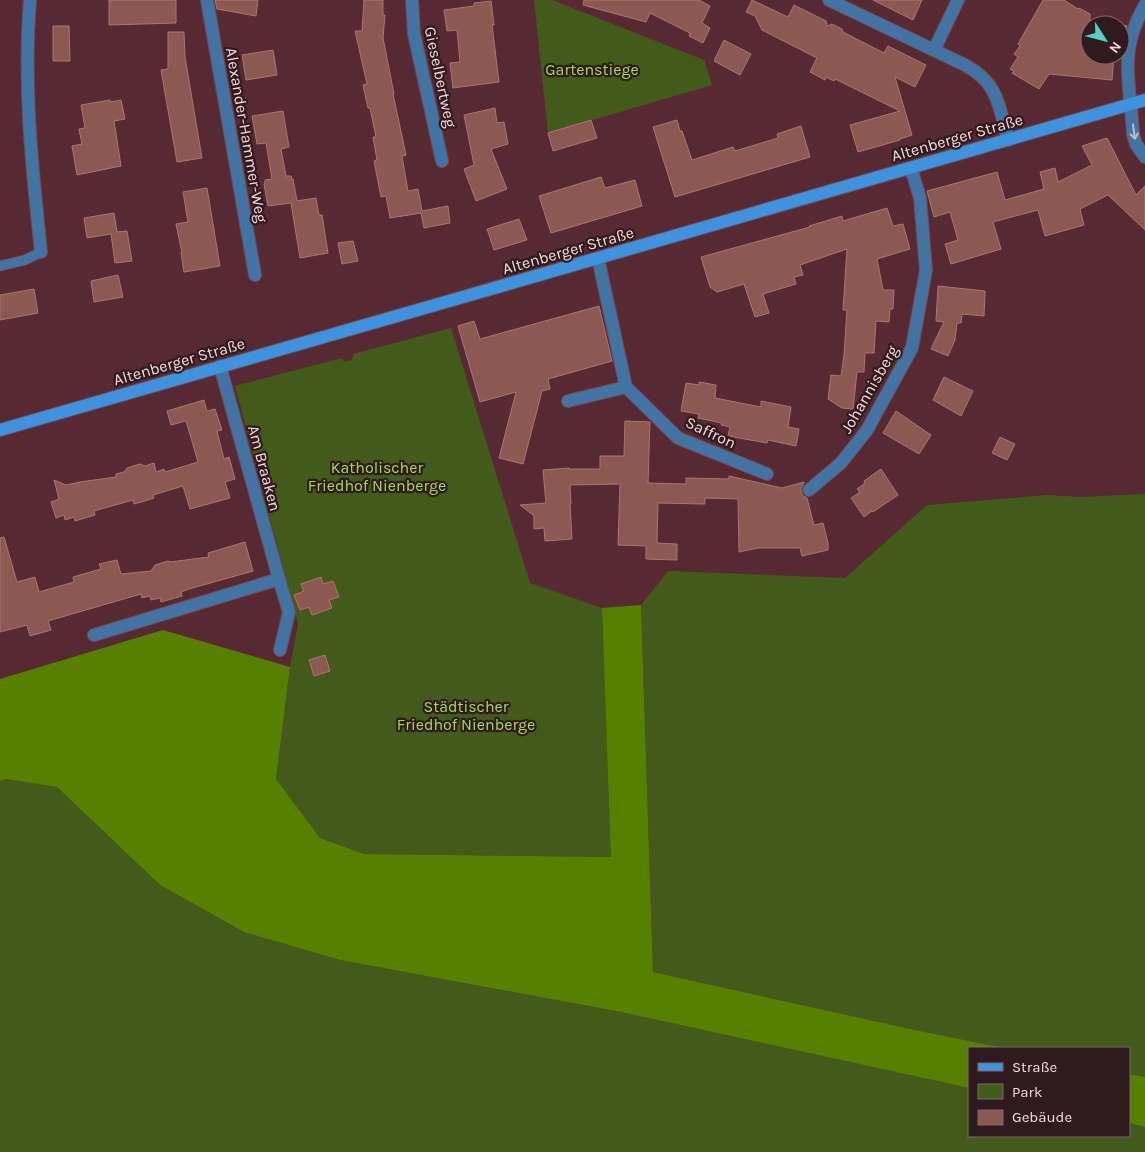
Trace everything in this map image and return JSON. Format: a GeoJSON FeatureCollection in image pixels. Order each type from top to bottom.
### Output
{"type":"FeatureCollection","features":[{"type":"Feature","properties":{"kind":"main road","name":"Altenberger Straße"},"geometry":{"type":"LineString","coordinates":[[0,430],[1145,100]]}},
{"type":"Feature","properties":{"kind":"street"},"geometry":{"type":"LineString","coordinates":[[30,0],[27,36],[27,79],[29,124],[41,252]]}},
{"type":"Feature","properties":{"kind":"street","name":"Alexander-Hammer-Weg"},"geometry":{"type":"LineString","coordinates":[[207,0],[255,275]]}},
{"type":"Feature","properties":{"kind":"street","name":"Gieselbertweg"},"geometry":{"type":"LineString","coordinates":[[412,0],[414,34],[442,161]]}},
{"type":"Feature","properties":{"kind":"street"},"geometry":{"type":"LineString","coordinates":[[829,0],[971,68],[992,87],[1008,140]]}},
{"type":"Feature","properties":{"kind":"street"},"geometry":{"type":"LineString","coordinates":[[934,50],[958,0]]}},
{"type":"Feature","properties":{"kind":"street"},"geometry":{"type":"LineString","coordinates":[[1145,5],[1135,25],[1127,67],[1133,134],[1136,144],[1145,157]]}},
{"type":"Feature","properties":{"kind":"street","name":"Johannisberg"},"geometry":{"type":"LineString","coordinates":[[809,490],[841,463],[867,430],[912,348],[926,270],[920,198],[911,168]]}},
{"type":"Feature","properties":{"kind":"street"},"geometry":{"type":"LineString","coordinates":[[568,401],[626,387],[598,258]]}},
{"type":"Feature","properties":{"kind":"street","name":"Am Braaken"},"geometry":{"type":"LineString","coordinates":[[220,366],[289,612],[280,650]]}},
{"type":"Feature","properties":{"kind":"street","name":"Saffron"},"geometry":{"type":"LineString","coordinates":[[626,387],[678,438],[767,474]]}},
{"type":"Feature","properties":{"kind":"street"},"geometry":{"type":"LineString","coordinates":[[94,635],[279,579]]}},
{"type":"Feature","properties":{"kind":"lane"},"geometry":{"type":"LineString","coordinates":[[0,266],[25,260],[41,252]]}},
{"type":"Feature","properties":{"kind":"green space","name":"Gartenstiege"},"geometry":{"type":"Polygon","coordinates":[[[534,0],[552,0],[704,60],[712,85],[548,133],[534,0]]]}},
{"type":"Feature","properties":{"kind":"green space","name":"Städtischer Friedhof Nienberge"},"geometry":{"type":"Polygon","coordinates":[[[451,328],[530,583],[602,608],[612,857],[364,854],[320,838],[276,779],[290,667],[298,624],[235,386],[342,358],[344,362],[352,360],[353,354],[451,328]]]}},
{"type":"Feature","properties":{"kind":"green space"},"geometry":{"type":"Polygon","coordinates":[[[1145,494],[1145,1077],[1130,1074],[1130,1047],[999,1047],[653,972],[641,605],[668,571],[845,578],[927,505],[1047,495],[1079,497],[1145,494]]]}},
{"type":"Feature","properties":{"kind":"green space"},"geometry":{"type":"Polygon","coordinates":[[[641,605],[653,972],[999,1047],[968,1047],[968,1088],[621,1012],[340,960],[244,932],[160,885],[57,787],[6,779],[0,781],[0,679],[163,630],[290,667],[276,779],[320,838],[364,854],[611,857],[602,608],[641,605]]]}},
{"type":"Feature","properties":{"kind":"green space"},"geometry":{"type":"Polygon","coordinates":[[[6,779],[57,787],[160,885],[244,932],[340,960],[621,1012],[968,1088],[968,1137],[1130,1137],[1130,1123],[1145,1127],[1145,1152],[0,1152],[0,781],[6,779]]]}},
{"type":"Feature","properties":{"kind":"green space"},"geometry":{"type":"Polygon","coordinates":[[[1130,1074],[1145,1077],[1145,1127],[1130,1123],[1130,1074]]]}},
{"type":"Feature","properties":{"kind":"building"},"geometry":{"type":"Polygon","coordinates":[[[109,0],[176,0],[176,23],[109,25],[109,0]]]}},
{"type":"Feature","properties":{"kind":"building"},"geometry":{"type":"Polygon","coordinates":[[[215,0],[258,0],[256,16],[217,9],[215,0]]]}},
{"type":"Feature","properties":{"kind":"building"},"geometry":{"type":"Polygon","coordinates":[[[364,0],[383,0],[383,15],[385,15],[383,38],[406,155],[402,156],[408,191],[418,189],[422,211],[448,206],[450,223],[424,228],[421,213],[390,218],[386,196],[381,197],[374,161],[377,160],[373,137],[376,137],[363,85],[367,84],[355,31],[362,31],[364,0]]]}},
{"type":"Feature","properties":{"kind":"building"},"geometry":{"type":"Polygon","coordinates":[[[584,0],[699,0],[710,6],[702,23],[710,28],[703,43],[689,36],[690,33],[650,13],[646,22],[583,5],[584,0]]]}},
{"type":"Feature","properties":{"kind":"building"},"geometry":{"type":"Polygon","coordinates":[[[752,0],[788,17],[794,5],[826,21],[827,26],[832,24],[842,29],[843,32],[884,53],[888,46],[926,65],[915,87],[895,77],[912,135],[858,152],[850,125],[900,111],[835,79],[834,81],[826,77],[825,80],[810,72],[817,58],[762,30],[755,16],[746,12],[752,0]]]}},
{"type":"Feature","properties":{"kind":"building"},"geometry":{"type":"Polygon","coordinates":[[[873,0],[922,0],[913,20],[873,0]]]}},
{"type":"Feature","properties":{"kind":"building"},"geometry":{"type":"Polygon","coordinates":[[[1043,0],[1064,0],[1090,14],[1080,15],[1080,65],[1113,65],[1112,80],[1049,74],[1039,89],[1012,73],[1014,71],[1010,69],[1018,57],[1014,54],[1020,46],[1018,44],[1043,0]]]}},
{"type":"Feature","properties":{"kind":"building"},"geometry":{"type":"Polygon","coordinates":[[[491,1],[499,82],[453,88],[450,63],[460,62],[457,30],[447,31],[444,10],[474,6],[474,3],[491,1]]]}},
{"type":"Feature","properties":{"kind":"building"},"geometry":{"type":"Polygon","coordinates":[[[53,26],[69,26],[70,61],[53,61],[53,26]]]}},
{"type":"Feature","properties":{"kind":"building"},"geometry":{"type":"Polygon","coordinates":[[[168,32],[184,32],[185,57],[202,158],[177,162],[161,70],[168,69],[168,32]]]}},
{"type":"Feature","properties":{"kind":"building"},"geometry":{"type":"Polygon","coordinates":[[[724,40],[751,54],[740,75],[714,61],[724,40]]]}},
{"type":"Feature","properties":{"kind":"building"},"geometry":{"type":"Polygon","coordinates":[[[273,50],[277,75],[246,80],[242,55],[273,50]]]}},
{"type":"Feature","properties":{"kind":"building"},"geometry":{"type":"Polygon","coordinates":[[[110,100],[110,102],[121,100],[125,119],[114,121],[121,166],[77,175],[72,146],[82,144],[79,129],[85,128],[81,105],[110,100]]]}},
{"type":"Feature","properties":{"kind":"building"},"geometry":{"type":"Polygon","coordinates":[[[495,108],[497,123],[504,122],[508,144],[491,149],[507,189],[476,201],[464,169],[474,165],[464,115],[495,108]]]}},
{"type":"Feature","properties":{"kind":"building"},"geometry":{"type":"Polygon","coordinates":[[[283,111],[289,147],[281,149],[286,176],[291,176],[293,179],[297,201],[316,198],[319,215],[322,215],[328,253],[300,258],[291,203],[268,206],[264,184],[265,180],[272,179],[266,143],[257,144],[252,116],[283,111]]]}},
{"type":"Feature","properties":{"kind":"building"},"geometry":{"type":"Polygon","coordinates":[[[591,120],[597,138],[553,151],[548,133],[591,120]]]}},
{"type":"Feature","properties":{"kind":"building"},"geometry":{"type":"Polygon","coordinates":[[[677,120],[692,160],[733,147],[735,151],[778,138],[777,134],[801,126],[810,157],[675,197],[653,127],[677,120]]]}},
{"type":"Feature","properties":{"kind":"building"},"geometry":{"type":"Polygon","coordinates":[[[1107,138],[1136,195],[1145,186],[1145,230],[1108,195],[1080,209],[1084,225],[1045,236],[1038,210],[993,222],[1001,249],[951,264],[945,244],[958,240],[950,212],[934,217],[927,191],[997,172],[1005,200],[1044,189],[1040,172],[1055,168],[1058,182],[1092,165],[1082,146],[1107,138]]]}},
{"type":"Feature","properties":{"kind":"building"},"geometry":{"type":"Polygon","coordinates":[[[601,177],[605,188],[635,180],[642,206],[551,233],[539,196],[601,177]]]}},
{"type":"Feature","properties":{"kind":"building"},"geometry":{"type":"Polygon","coordinates":[[[207,188],[220,266],[184,272],[176,224],[188,222],[183,192],[207,188]]]}},
{"type":"Feature","properties":{"kind":"building"},"geometry":{"type":"Polygon","coordinates":[[[887,208],[893,226],[903,224],[910,249],[877,259],[883,290],[894,290],[893,309],[890,309],[889,322],[876,321],[874,353],[865,353],[864,372],[857,372],[853,409],[842,408],[828,399],[831,375],[841,376],[844,355],[847,310],[843,310],[847,249],[800,265],[803,275],[794,277],[796,284],[763,294],[769,313],[755,317],[744,284],[717,292],[710,287],[701,257],[810,227],[842,216],[843,221],[887,208]]]}},
{"type":"Feature","properties":{"kind":"building"},"geometry":{"type":"Polygon","coordinates":[[[114,213],[117,232],[127,231],[132,261],[115,263],[111,234],[87,238],[84,218],[114,213]]]}},
{"type":"Feature","properties":{"kind":"building"},"geometry":{"type":"Polygon","coordinates":[[[519,219],[527,240],[494,250],[487,229],[519,219]]]}},
{"type":"Feature","properties":{"kind":"building"},"geometry":{"type":"Polygon","coordinates":[[[353,241],[358,261],[342,264],[338,243],[353,241]]]}},
{"type":"Feature","properties":{"kind":"building"},"geometry":{"type":"Polygon","coordinates":[[[118,275],[123,297],[94,302],[91,281],[118,275]]]}},
{"type":"Feature","properties":{"kind":"building"},"geometry":{"type":"Polygon","coordinates":[[[938,286],[985,291],[984,316],[962,314],[961,323],[957,323],[955,340],[948,356],[931,349],[944,322],[936,321],[938,286]]]}},
{"type":"Feature","properties":{"kind":"building"},"geometry":{"type":"Polygon","coordinates":[[[34,289],[38,313],[0,320],[0,295],[34,289]]]}},
{"type":"Feature","properties":{"kind":"building"},"geometry":{"type":"Polygon","coordinates":[[[599,306],[612,361],[548,379],[550,389],[542,391],[523,464],[499,458],[516,392],[480,402],[458,326],[474,321],[480,339],[599,306]]]}},
{"type":"Feature","properties":{"kind":"building"},"geometry":{"type":"Polygon","coordinates":[[[944,377],[973,391],[961,416],[933,400],[944,377]]]}},
{"type":"Feature","properties":{"kind":"building"},"geometry":{"type":"Polygon","coordinates":[[[699,382],[716,385],[715,398],[761,407],[761,401],[791,407],[788,427],[799,429],[796,446],[768,440],[767,443],[728,436],[730,427],[721,425],[722,423],[698,418],[699,414],[681,411],[686,383],[699,385],[699,382]]]}},
{"type":"Feature","properties":{"kind":"building"},"geometry":{"type":"Polygon","coordinates":[[[204,400],[207,411],[215,409],[222,430],[217,431],[224,459],[229,457],[235,479],[225,482],[230,498],[190,509],[183,486],[153,495],[154,498],[145,501],[134,504],[133,500],[94,511],[95,515],[75,521],[74,517],[65,520],[64,515],[56,518],[51,502],[59,499],[54,480],[66,485],[116,477],[116,474],[124,472],[127,468],[140,464],[145,466],[154,463],[156,472],[164,469],[165,472],[198,462],[186,421],[171,425],[167,411],[204,400]]]}},
{"type":"Feature","properties":{"kind":"building"},"geometry":{"type":"Polygon","coordinates":[[[896,411],[931,435],[919,454],[883,433],[896,411]]]}},
{"type":"Feature","properties":{"kind":"building"},"geometry":{"type":"Polygon","coordinates":[[[625,421],[650,422],[648,483],[686,484],[686,478],[729,479],[729,476],[782,488],[804,482],[801,492],[807,498],[814,525],[823,523],[828,550],[802,556],[800,548],[758,548],[739,552],[738,499],[705,498],[705,504],[658,503],[657,543],[677,544],[677,560],[646,559],[646,546],[618,545],[620,484],[570,485],[572,539],[545,541],[544,528],[534,529],[534,516],[520,505],[546,503],[543,470],[569,468],[600,469],[600,456],[624,456],[625,421]]]}},
{"type":"Feature","properties":{"kind":"building"},"geometry":{"type":"Polygon","coordinates":[[[1000,437],[1015,444],[1007,460],[992,453],[1000,437]]]}},
{"type":"Feature","properties":{"kind":"building"},"geometry":{"type":"Polygon","coordinates":[[[881,469],[898,495],[864,517],[851,498],[860,492],[857,489],[865,483],[864,481],[881,469]]]}},
{"type":"Feature","properties":{"kind":"building"},"geometry":{"type":"Polygon","coordinates":[[[4,537],[17,582],[35,577],[39,592],[74,582],[73,577],[101,569],[99,564],[117,560],[121,574],[151,571],[155,565],[168,561],[209,557],[208,553],[245,542],[253,571],[189,589],[181,592],[182,596],[161,602],[160,598],[151,600],[150,596],[142,598],[141,594],[48,621],[51,630],[30,636],[27,625],[0,632],[0,538],[4,537]]]}},
{"type":"Feature","properties":{"kind":"building"},"geometry":{"type":"Polygon","coordinates":[[[321,577],[323,584],[333,581],[339,597],[329,600],[332,608],[312,615],[309,607],[300,610],[294,595],[304,591],[301,584],[321,577]]]}},
{"type":"Feature","properties":{"kind":"building"},"geometry":{"type":"Polygon","coordinates":[[[325,655],[330,671],[314,676],[309,660],[325,655]]]}},
{"type":"Feature","properties":{"kind":"park label","name":"Katholischer Friedhof Nienberge"},"geometry":{"type":"Point","coordinates":[377,476]}}]}
